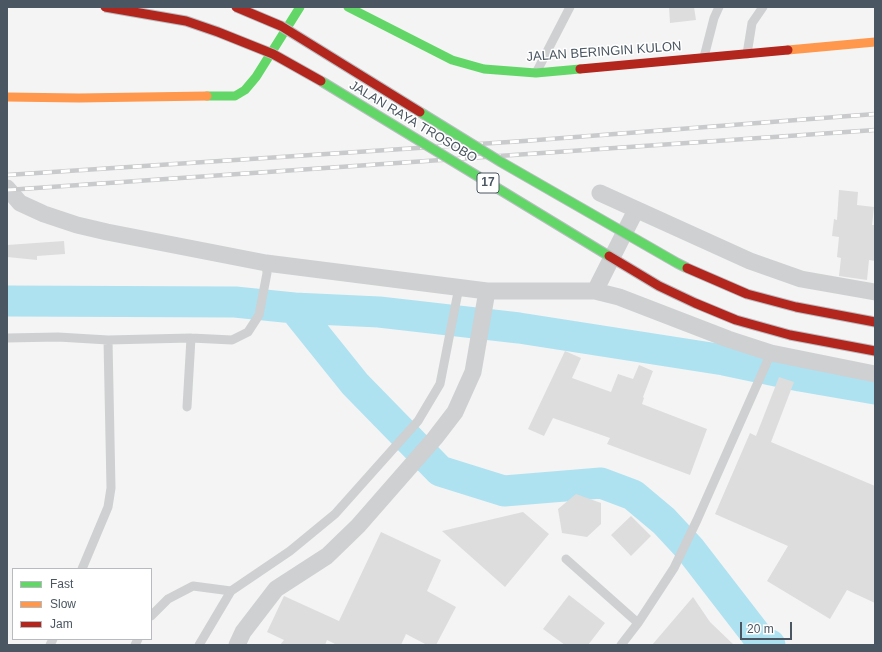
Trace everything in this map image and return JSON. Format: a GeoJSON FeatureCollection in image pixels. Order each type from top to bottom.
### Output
{"type":"FeatureCollection","features":[{"type":"Feature","properties":{"kind":"main road","name":"JALAN RAYA TROSOBO"},"geometry":{"type":"LineString","coordinates":[[105,7],[186,21],[272,54],[314,77],[652,282],[695,303],[736,320],[790,335],[875,351]]}},
{"type":"Feature","properties":{"kind":"main road","name":"JALAN RAYA TROSOBO"},"geometry":{"type":"LineString","coordinates":[[236,7],[281,26],[501,162],[677,263],[747,294],[796,307],[875,322]]}},
{"type":"Feature","properties":{"kind":"main road"},"geometry":{"type":"LineString","coordinates":[[7,98],[235,96],[246,90],[256,77],[300,7]]}},
{"type":"Feature","properties":{"kind":"main road","name":"JALAN BERINGIN KULON"},"geometry":{"type":"LineString","coordinates":[[348,7],[452,60],[484,69],[536,73],[875,42]]}},
{"type":"Feature","properties":{"kind":"street"},"geometry":{"type":"LineString","coordinates":[[7,188],[13,203],[77,225],[266,268],[487,291],[595,291],[619,297],[728,339],[769,359],[875,374]]}},
{"type":"Feature","properties":{"kind":"street"},"geometry":{"type":"LineString","coordinates":[[600,193],[750,261],[786,274],[801,279],[875,292]]}},
{"type":"Feature","properties":{"kind":"street"},"geometry":{"type":"LineString","coordinates":[[595,291],[636,210]]}},
{"type":"Feature","properties":{"kind":"street"},"geometry":{"type":"LineString","coordinates":[[237,645],[243,632],[276,590],[327,556],[358,526],[435,438],[455,412],[473,372],[487,291]]}},
{"type":"Feature","properties":{"kind":"lane"},"geometry":{"type":"LineString","coordinates":[[536,73],[570,7]]}},
{"type":"Feature","properties":{"kind":"lane"},"geometry":{"type":"LineString","coordinates":[[704,57],[714,18],[719,7]]}},
{"type":"Feature","properties":{"kind":"lane"},"geometry":{"type":"LineString","coordinates":[[746,54],[752,23],[763,7]]}},
{"type":"Feature","properties":{"kind":"lane"},"geometry":{"type":"LineString","coordinates":[[7,338],[58,337],[108,340],[191,338],[232,340],[248,332],[259,315],[266,268]]}},
{"type":"Feature","properties":{"kind":"lane"},"geometry":{"type":"LineString","coordinates":[[199,645],[231,591],[290,551],[335,514],[418,421],[440,384],[459,287]]}},
{"type":"Feature","properties":{"kind":"lane"},"geometry":{"type":"LineString","coordinates":[[187,407],[191,338]]}},
{"type":"Feature","properties":{"kind":"lane"},"geometry":{"type":"LineString","coordinates":[[82,568],[108,507],[111,488],[108,340]]}},
{"type":"Feature","properties":{"kind":"lane"},"geometry":{"type":"LineString","coordinates":[[621,645],[638,623],[674,568],[769,359]]}},
{"type":"Feature","properties":{"kind":"lane"},"geometry":{"type":"LineString","coordinates":[[566,559],[638,623]]}},
{"type":"Feature","properties":{"kind":"lane"},"geometry":{"type":"LineString","coordinates":[[152,615],[168,599],[192,586],[231,591]]}},
{"type":"Feature","properties":{"kind":"building"},"geometry":{"type":"Polygon","coordinates":[[[669,7],[694,7],[696,20],[670,23],[669,7]]]}},
{"type":"Feature","properties":{"kind":"building"},"geometry":{"type":"Polygon","coordinates":[[[839,190],[858,192],[857,205],[874,207],[872,225],[875,225],[875,261],[869,260],[867,280],[839,276],[841,258],[837,257],[839,237],[832,236],[834,219],[837,220],[839,190]]]}},
{"type":"Feature","properties":{"kind":"building"},"geometry":{"type":"Polygon","coordinates":[[[64,241],[65,254],[37,256],[37,260],[7,257],[7,245],[64,241]]]}},
{"type":"Feature","properties":{"kind":"building"},"geometry":{"type":"Polygon","coordinates":[[[565,351],[581,358],[572,378],[611,392],[618,374],[633,379],[639,365],[653,371],[643,397],[642,404],[707,429],[690,475],[607,444],[610,438],[553,418],[544,436],[528,429],[565,351]]]}},
{"type":"Feature","properties":{"kind":"building"},"geometry":{"type":"Polygon","coordinates":[[[779,377],[794,382],[771,442],[875,486],[875,603],[847,590],[830,619],[767,581],[788,546],[715,514],[750,433],[756,436],[779,377]]]}},
{"type":"Feature","properties":{"kind":"building"},"geometry":{"type":"Polygon","coordinates":[[[576,494],[601,503],[601,524],[587,537],[562,533],[558,509],[576,494]]]}},
{"type":"Feature","properties":{"kind":"building"},"geometry":{"type":"Polygon","coordinates":[[[523,512],[549,534],[505,587],[442,531],[523,512]]]}},
{"type":"Feature","properties":{"kind":"building"},"geometry":{"type":"Polygon","coordinates":[[[631,516],[651,536],[631,556],[611,535],[631,516]]]}},
{"type":"Feature","properties":{"kind":"building"},"geometry":{"type":"Polygon","coordinates":[[[381,532],[441,560],[427,591],[456,607],[436,645],[427,645],[406,634],[401,645],[337,645],[327,640],[325,645],[280,645],[284,640],[267,632],[284,596],[339,621],[381,532]]]}},
{"type":"Feature","properties":{"kind":"building"},"geometry":{"type":"Polygon","coordinates":[[[569,595],[605,623],[588,645],[565,645],[543,629],[569,595]]]}},
{"type":"Feature","properties":{"kind":"building"},"geometry":{"type":"Polygon","coordinates":[[[693,597],[710,622],[734,645],[652,645],[693,597]]]}},
{"type":"Feature","properties":{"kind":"waterway"},"geometry":{"type":"LineString","coordinates":[[7,301],[235,302],[294,308],[355,384],[440,471],[504,491],[601,483],[633,495],[664,521],[690,549],[761,641],[770,645]]}},
{"type":"Feature","properties":{"kind":"waterway"},"geometry":{"type":"LineString","coordinates":[[294,308],[379,312],[519,328],[724,360],[800,376],[875,389]]}},
{"type":"Feature","properties":{"kind":"railway"},"geometry":{"type":"LineString","coordinates":[[7,175],[524,141],[875,114]]}},
{"type":"Feature","properties":{"kind":"railway"},"geometry":{"type":"LineString","coordinates":[[7,190],[875,130]]}},
{"type":"Feature","properties":{"kind":"traffic: fast"},"geometry":{"type":"LineString","coordinates":[[207,96],[235,96],[245,90],[256,77],[300,7]]}},
{"type":"Feature","properties":{"kind":"traffic: fast"},"geometry":{"type":"LineString","coordinates":[[348,7],[452,60],[484,69],[536,73],[580,69]]}},
{"type":"Feature","properties":{"kind":"traffic: fast"},"geometry":{"type":"LineString","coordinates":[[321,81],[609,256]]}},
{"type":"Feature","properties":{"kind":"traffic: fast"},"geometry":{"type":"LineString","coordinates":[[420,112],[501,162],[687,268]]}},
{"type":"Feature","properties":{"kind":"traffic: slow"},"geometry":{"type":"LineString","coordinates":[[788,50],[875,42]]}},
{"type":"Feature","properties":{"kind":"traffic: slow"},"geometry":{"type":"LineString","coordinates":[[7,97],[79,98],[207,96]]}},
{"type":"Feature","properties":{"kind":"traffic: jam"},"geometry":{"type":"LineString","coordinates":[[105,7],[186,21],[273,54],[321,81]]}},
{"type":"Feature","properties":{"kind":"traffic: jam"},"geometry":{"type":"LineString","coordinates":[[236,7],[281,26],[420,112]]}},
{"type":"Feature","properties":{"kind":"traffic: jam"},"geometry":{"type":"LineString","coordinates":[[580,69],[788,50]]}},
{"type":"Feature","properties":{"kind":"traffic: jam"},"geometry":{"type":"LineString","coordinates":[[609,256],[659,286],[736,320],[790,335],[875,351]]}},
{"type":"Feature","properties":{"kind":"traffic: jam"},"geometry":{"type":"LineString","coordinates":[[687,268],[747,294],[796,307],[875,322]]}}]}
